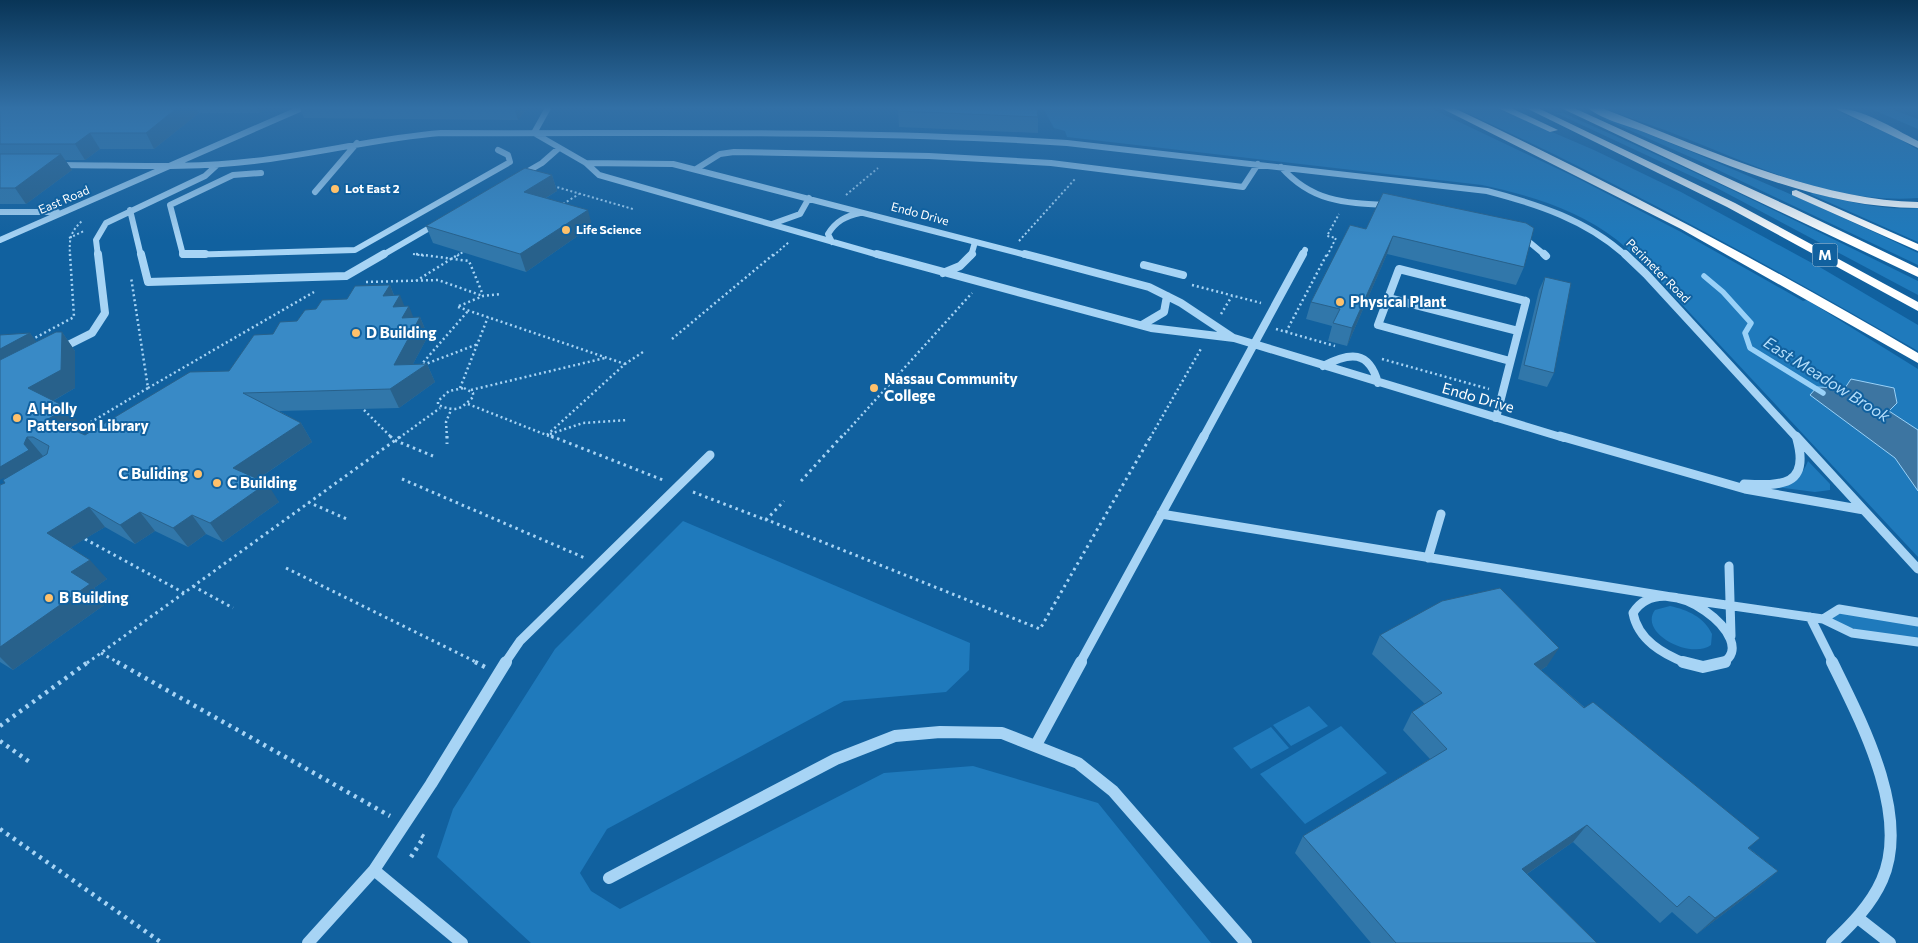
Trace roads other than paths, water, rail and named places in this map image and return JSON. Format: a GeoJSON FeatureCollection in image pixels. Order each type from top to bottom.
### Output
{"type":"FeatureCollection","features":[{"type":"Feature","properties":{"kind":"highway"},"geometry":{"type":"LineString","coordinates":[[1538,152],[1705,236],[1918,359]]}},
{"type":"Feature","properties":{"kind":"highway"},"geometry":{"type":"LineString","coordinates":[[1601,152],[1650,174],[1731,205]]}},
{"type":"Feature","properties":{"kind":"highway","name":"M"},"geometry":{"type":"LineString","coordinates":[[1621,152],[1731,205],[1918,307]]}},
{"type":"Feature","properties":{"kind":"highway","name":"M"},"geometry":{"type":"LineString","coordinates":[[1662,152],[1918,272]]}},
{"type":"Feature","properties":{"kind":"highway"},"geometry":{"type":"LineString","coordinates":[[1703,152],[1918,248]]}},
{"type":"Feature","properties":{"kind":"highway"},"geometry":{"type":"LineString","coordinates":[[1716,157],[1824,193],[1882,204],[1918,205]]}},
{"type":"Feature","properties":{"kind":"street","name":"East Road"},"geometry":{"type":"LineString","coordinates":[[0,240],[203,152]]}},
{"type":"Feature","properties":{"kind":"street","name":"Perimeter Road"},"geometry":{"type":"LineString","coordinates":[[47,165],[217,165],[256,161],[306,152]]}},
{"type":"Feature","properties":{"kind":"street"},"geometry":{"type":"LineString","coordinates":[[315,192],[348,152]]}},
{"type":"Feature","properties":{"kind":"street"},"geometry":{"type":"LineString","coordinates":[[260,174],[233,175],[170,205],[182,255],[355,250],[510,162],[508,154],[503,152]]}},
{"type":"Feature","properties":{"kind":"street"},"geometry":{"type":"LineString","coordinates":[[516,178],[542,163],[554,152]]}},
{"type":"Feature","properties":{"kind":"street","name":"Endo Drive"},"geometry":{"type":"LineString","coordinates":[[565,152],[586,163],[599,175],[942,273],[1142,325],[1234,338],[1496,418],[1714,480],[1767,494],[1864,510]]}},
{"type":"Feature","properties":{"kind":"street"},"geometry":{"type":"LineString","coordinates":[[696,169],[720,154],[734,152]]}},
{"type":"Feature","properties":{"kind":"street"},"geometry":{"type":"LineString","coordinates":[[734,152],[893,155],[1086,167],[1243,187],[1258,164]]}},
{"type":"Feature","properties":{"kind":"street","name":"Perimeter Road"},"geometry":{"type":"LineString","coordinates":[[1149,152],[1487,191],[1554,211],[1580,223],[1611,243],[1646,274],[1918,569]]}},
{"type":"Feature","properties":{"kind":"street","name":"Endo Drive"},"geometry":{"type":"LineString","coordinates":[[586,163],[673,164],[696,169],[1149,288],[1167,296],[1234,338]]}},
{"type":"Feature","properties":{"kind":"street"},"geometry":{"type":"LineString","coordinates":[[50,354],[92,333],[106,313],[96,240],[106,223],[204,176],[217,165]]}},
{"type":"Feature","properties":{"kind":"street"},"geometry":{"type":"LineString","coordinates":[[1281,167],[1305,190],[1320,198],[1395,206]]}},
{"type":"Feature","properties":{"kind":"street"},"geometry":{"type":"LineString","coordinates":[[772,224],[800,214],[809,198]]}},
{"type":"Feature","properties":{"kind":"street"},"geometry":{"type":"LineString","coordinates":[[130,210],[148,282],[346,276],[448,217]]}},
{"type":"Feature","properties":{"kind":"street"},"geometry":{"type":"LineString","coordinates":[[0,212],[63,212]]}},
{"type":"Feature","properties":{"kind":"street"},"geometry":{"type":"LineString","coordinates":[[832,242],[828,234],[835,223],[848,216],[863,212]]}},
{"type":"Feature","properties":{"kind":"street"},"geometry":{"type":"LineString","coordinates":[[1516,232],[1529,240],[1546,256]]}},
{"type":"Feature","properties":{"kind":"street"},"geometry":{"type":"LineString","coordinates":[[942,273],[966,262],[975,251],[975,242]]}},
{"type":"Feature","properties":{"kind":"street"},"geometry":{"type":"LineString","coordinates":[[1036,745],[1305,250]]}},
{"type":"Feature","properties":{"kind":"street"},"geometry":{"type":"LineString","coordinates":[[1144,265],[1183,275]]}},
{"type":"Feature","properties":{"kind":"street"},"geometry":{"type":"LineString","coordinates":[[1496,418],[1526,301],[1399,269],[1378,326],[1510,361]]}},
{"type":"Feature","properties":{"kind":"street"},"geometry":{"type":"LineString","coordinates":[[1142,325],[1164,312],[1167,296]]}},
{"type":"Feature","properties":{"kind":"street"},"geometry":{"type":"LineString","coordinates":[[1388,298],[1518,331]]}},
{"type":"Feature","properties":{"kind":"street"},"geometry":{"type":"LineString","coordinates":[[1323,366],[1339,357],[1360,357],[1370,362],[1376,371],[1378,382]]}},
{"type":"Feature","properties":{"kind":"street","name":"Endo Drive"},"geometry":{"type":"LineString","coordinates":[[1714,480],[1764,485],[1788,480],[1797,474],[1801,466],[1802,456],[1797,438]]}},
{"type":"Feature","properties":{"kind":"street"},"geometry":{"type":"LineString","coordinates":[[308,943],[374,870],[431,784],[520,641],[710,455]]}},
{"type":"Feature","properties":{"kind":"street"},"geometry":{"type":"LineString","coordinates":[[1161,514],[1671,597],[1823,619],[1852,632],[1918,642]]}},
{"type":"Feature","properties":{"kind":"street"},"geometry":{"type":"LineString","coordinates":[[1428,558],[1441,514]]}},
{"type":"Feature","properties":{"kind":"street"},"geometry":{"type":"LineString","coordinates":[[1729,566],[1733,652],[1727,661],[1716,666],[1701,667],[1667,656],[1652,646],[1641,634],[1634,622],[1634,612],[1638,604],[1645,599],[1656,596],[1671,597],[1702,608],[1717,618],[1731,636]]}},
{"type":"Feature","properties":{"kind":"street"},"geometry":{"type":"LineString","coordinates":[[1823,619],[1839,610],[1918,622]]}},
{"type":"Feature","properties":{"kind":"street"},"geometry":{"type":"LineString","coordinates":[[1810,617],[1869,743],[1885,786],[1889,807],[1891,841],[1884,878],[1858,918],[1832,943]]}},
{"type":"Feature","properties":{"kind":"street"},"geometry":{"type":"LineString","coordinates":[[609,878],[836,759],[895,736],[940,732],[1002,733],[1078,763],[1113,791],[1246,943]]}},
{"type":"Feature","properties":{"kind":"street"},"geometry":{"type":"LineString","coordinates":[[374,870],[462,943]]}},
{"type":"Feature","properties":{"kind":"street"},"geometry":{"type":"LineString","coordinates":[[1858,918],[1890,943]]}},
{"type":"Feature","properties":{"kind":"waterway","name":"East Meadow Brook"},"geometry":{"type":"LineString","coordinates":[[1704,276],[1723,292],[1751,323],[1745,333],[1750,348],[1823,393]]}},
{"type":"Feature","properties":{"kind":"place","name":"Lot East 2"},"geometry":{"type":"Point","coordinates":[335,189]}},
{"type":"Feature","properties":{"kind":"place","name":"Life Science"},"geometry":{"type":"Point","coordinates":[566,230]}},
{"type":"Feature","properties":{"kind":"place","name":"Physical Plant"},"geometry":{"type":"Point","coordinates":[1340,302]}},
{"type":"Feature","properties":{"kind":"place","name":"D Building"},"geometry":{"type":"Point","coordinates":[356,333]}},
{"type":"Feature","properties":{"kind":"place","name":"Nassau Community College"},"geometry":{"type":"Point","coordinates":[874,388]}},
{"type":"Feature","properties":{"kind":"place","name":"A Holly Patterson Library"},"geometry":{"type":"Point","coordinates":[17,418]}},
{"type":"Feature","properties":{"kind":"place","name":"C Buliding"},"geometry":{"type":"Point","coordinates":[198,474]}},
{"type":"Feature","properties":{"kind":"place","name":"C Building"},"geometry":{"type":"Point","coordinates":[217,483]}},
{"type":"Feature","properties":{"kind":"place","name":"B Building"},"geometry":{"type":"Point","coordinates":[49,598]}}]}
